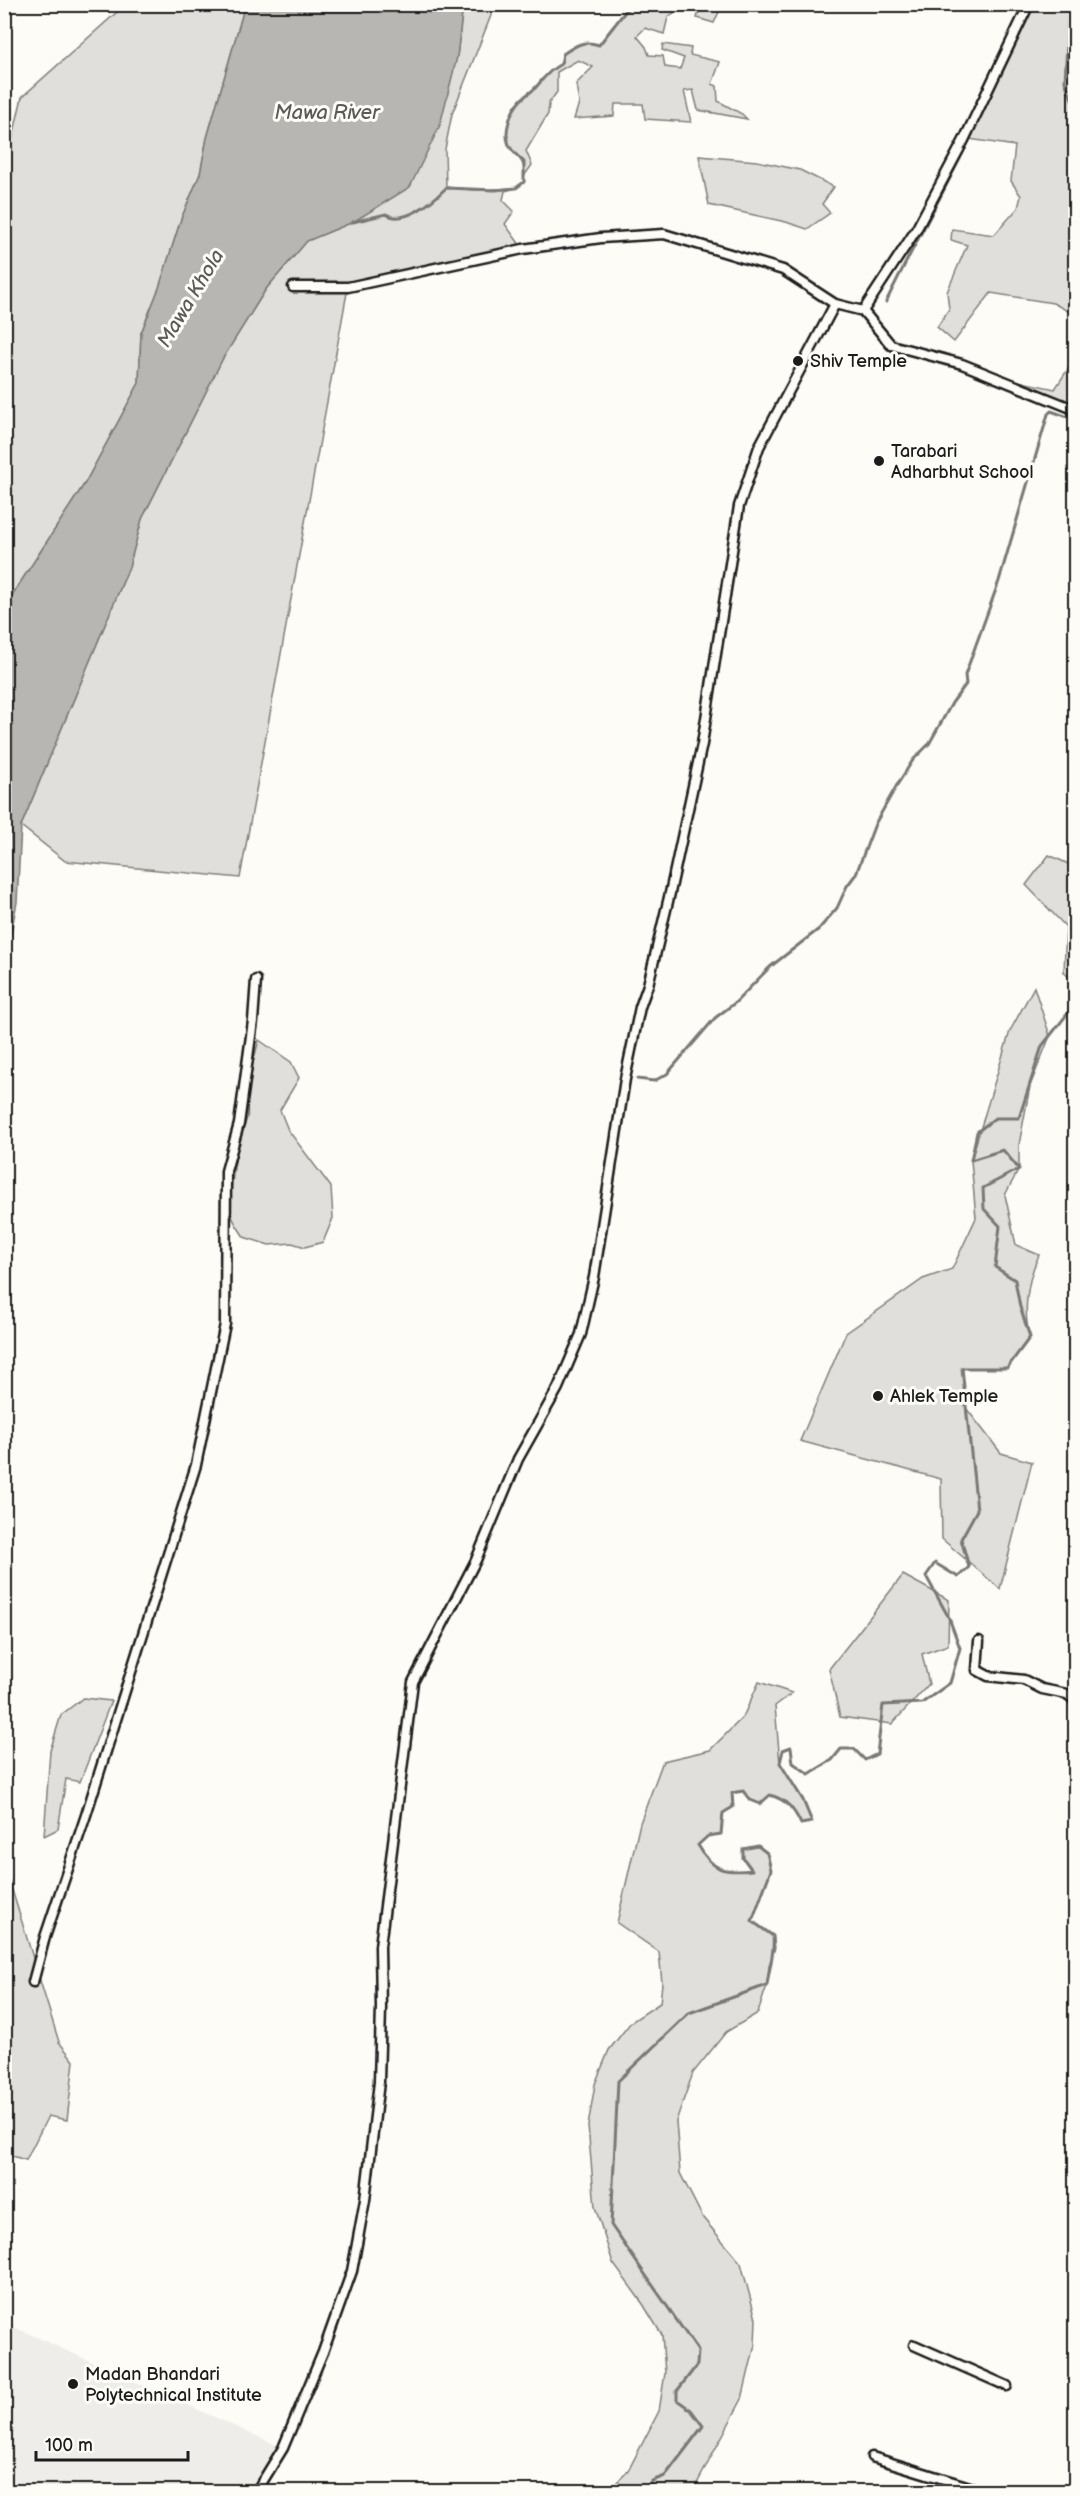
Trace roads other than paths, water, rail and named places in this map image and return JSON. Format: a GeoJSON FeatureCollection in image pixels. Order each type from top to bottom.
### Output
{"type":"FeatureCollection","features":[{"type":"Feature","properties":{"kind":"street"},"geometry":{"type":"LineString","coordinates":[[863,311],[916,230],[964,140],[1029,4]]}},
{"type":"Feature","properties":{"kind":"street"},"geometry":{"type":"LineString","coordinates":[[293,287],[348,287],[523,249],[601,238],[664,234],[783,270],[835,304],[863,311],[891,345],[962,364],[1076,410]]}},
{"type":"Feature","properties":{"kind":"street"},"geometry":{"type":"LineString","coordinates":[[256,2492],[283,2448],[323,2352],[352,2271],[365,2200],[378,2082],[381,2008],[380,1946],[413,1682],[476,1560],[518,1459],[558,1388],[581,1334],[594,1277],[625,1079],[640,1006],[648,985],[670,893],[702,744],[739,506],[759,447],[835,304]]}},
{"type":"Feature","properties":{"kind":"street"},"geometry":{"type":"LineString","coordinates":[[33,1982],[45,1937],[86,1815],[196,1465],[225,1324],[226,1171],[239,1124],[253,1021],[256,980]]}},
{"type":"Feature","properties":{"kind":"street"},"geometry":{"type":"LineString","coordinates":[[979,1641],[977,1670],[988,1676],[1024,1680],[1042,1689],[1067,1694],[1076,1701]]}},
{"type":"Feature","properties":{"kind":"street"},"geometry":{"type":"LineString","coordinates":[[914,2345],[1007,2386]]}},
{"type":"Feature","properties":{"kind":"street"},"geometry":{"type":"LineString","coordinates":[[872,2457],[986,2492]]}},
{"type":"Feature","properties":{"kind":"water","name":"Mawa River"},"geometry":{"type":"Polygon","coordinates":[[[245,5],[463,5],[457,57],[440,125],[410,187],[353,222],[307,241],[266,289],[223,358],[142,519],[129,567],[21,826],[17,902],[5,965],[5,606],[85,483],[139,383],[141,333],[159,288],[181,219],[200,174],[207,138],[245,5]]]}},
{"type":"Feature","properties":{"kind":"waterway"},"geometry":{"type":"LineString","coordinates":[[353,222],[386,214],[401,217],[426,205],[446,188],[495,190],[516,188],[524,182],[524,162],[512,150],[507,140],[507,128],[517,105],[554,68],[561,64],[563,54],[580,44],[599,45],[631,4]]}},
{"type":"Feature","properties":{"kind":"waterway"},"geometry":{"type":"LineString","coordinates":[[1069,4],[1065,82],[1076,109]]}},
{"type":"Feature","properties":{"kind":"waterway"},"geometry":{"type":"LineString","coordinates":[[886,302],[968,142]]}},
{"type":"Feature","properties":{"kind":"waterway"},"geometry":{"type":"LineString","coordinates":[[637,1079],[654,1081],[667,1074],[715,1018],[736,1002],[770,967],[819,929],[837,908],[847,886],[856,874],[875,824],[897,785],[913,760],[929,744],[952,703],[966,684],[965,675],[999,581],[1048,414],[1051,411],[1068,417]]}},
{"type":"Feature","properties":{"kind":"waterway"},"geometry":{"type":"LineString","coordinates":[[647,2492],[652,2481],[665,2476],[703,2426],[691,2410],[677,2400],[677,2391],[697,2365],[698,2351],[611,2225],[618,2081],[689,2013],[767,1985],[773,1954],[773,1936],[752,1921],[771,1870],[767,1853],[758,1846],[743,1849],[743,1858],[752,1870],[733,1871],[714,1865],[698,1845],[708,1836],[721,1834],[723,1813],[733,1807],[732,1793],[743,1791],[750,1800],[760,1804],[770,1795],[776,1797],[789,1806],[801,1824],[812,1822],[803,1800],[780,1763],[783,1750],[791,1747],[793,1763],[809,1774],[832,1760],[841,1749],[854,1749],[865,1760],[877,1754],[883,1705],[922,1703],[950,1683],[960,1648],[949,1618],[926,1576],[935,1563],[958,1577],[969,1567],[961,1539],[977,1510],[962,1368],[1007,1368],[1030,1337],[1020,1307],[1015,1280],[995,1267],[1000,1226],[984,1209],[983,1188],[1019,1169],[1003,1150],[971,1160],[977,1132],[995,1118],[1019,1118],[1042,1046],[1076,1003]]}},
{"type":"Feature","properties":{"kind":"place","name":"Shiv Temple"},"geometry":{"type":"Point","coordinates":[798,361]}},
{"type":"Feature","properties":{"kind":"place","name":"Tarabari Adharbhut School"},"geometry":{"type":"Point","coordinates":[879,461]}},
{"type":"Feature","properties":{"kind":"place","name":"Ahlek Temple"},"geometry":{"type":"Point","coordinates":[878,1396]}},
{"type":"Feature","properties":{"kind":"place","name":"Madan Bhandari Polytechnical Institute"},"geometry":{"type":"Point","coordinates":[73,2384]}},
{"type":"Feature","properties":{"kind":"water label","name":"Mawa Khola"},"geometry":{"type":"Point","coordinates":[190,298]}}]}
